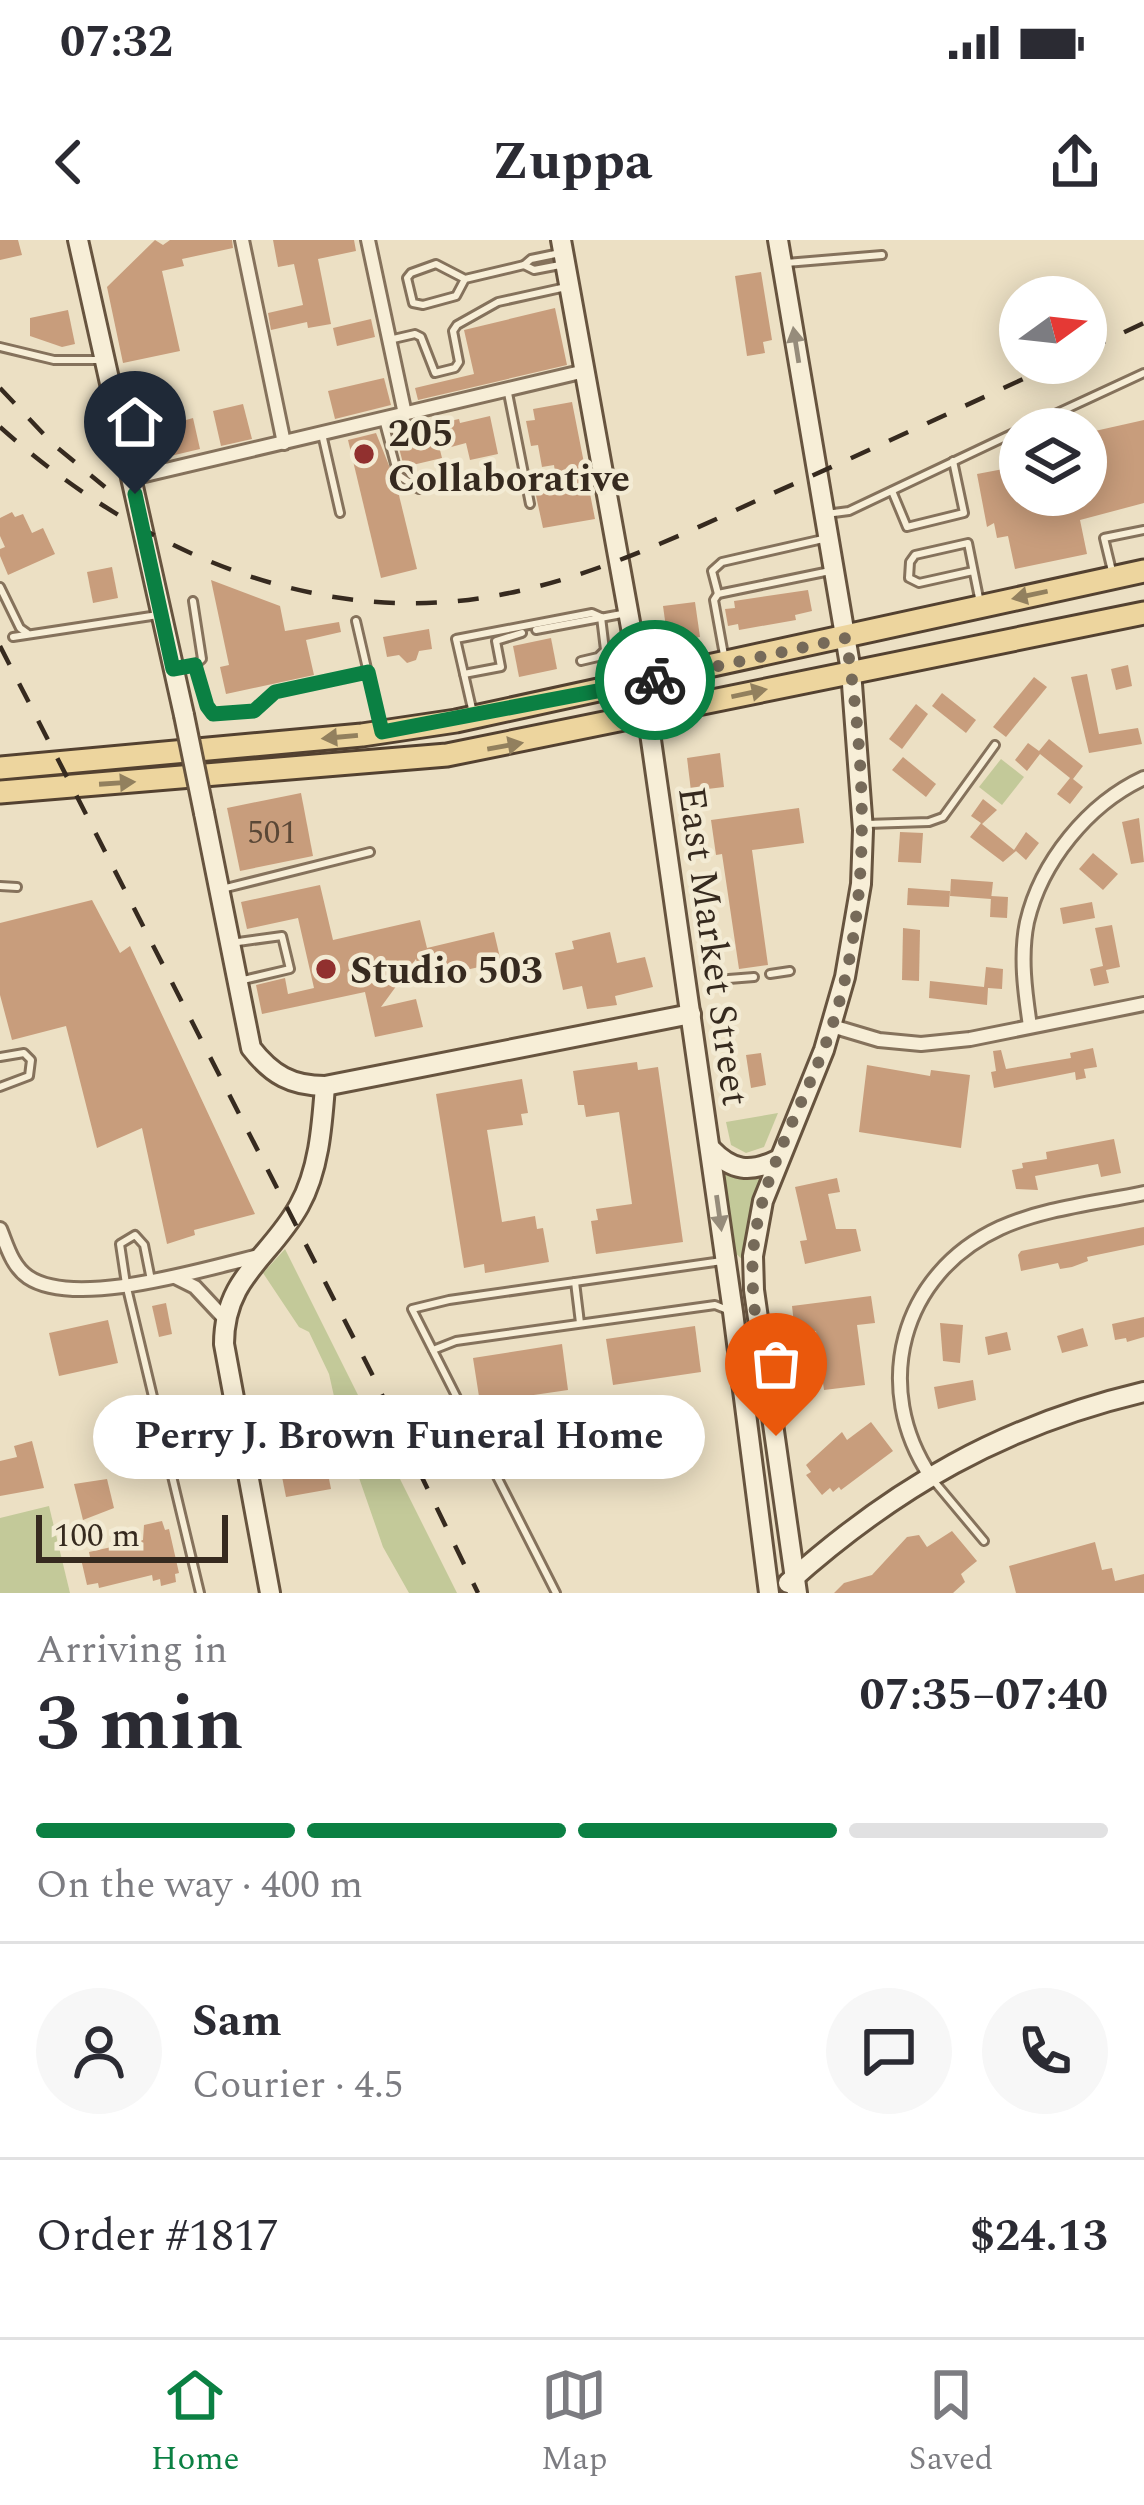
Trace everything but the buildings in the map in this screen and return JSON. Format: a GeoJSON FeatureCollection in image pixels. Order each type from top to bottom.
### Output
{"type":"FeatureCollection","features":[{"type":"Feature","properties":{"kind":"main road"},"geometry":{"type":"LineString","coordinates":[[78,240],[184,716],[251,1048],[265,1066],[303,1086],[325,1086],[691,1014]]}},
{"type":"Feature","properties":{"kind":"main road"},"geometry":{"type":"LineString","coordinates":[[778,240],[851,671],[863,824],[861,884],[832,1026],[777,1160],[757,1223],[754,1289],[796,1585]]}},
{"type":"Feature","properties":{"kind":"main road","name":"East Market Street"},"geometry":{"type":"LineString","coordinates":[[563,252],[642,682],[773,1593]]}},
{"type":"Feature","properties":{"kind":"main road"},"geometry":{"type":"LineString","coordinates":[[0,768],[382,732],[474,717],[1144,571]]}},
{"type":"Feature","properties":{"kind":"main road"},"geometry":{"type":"LineString","coordinates":[[0,792],[392,763],[513,745],[1144,613]]}},
{"type":"Feature","properties":{"kind":"main road"},"geometry":{"type":"LineString","coordinates":[[270,1593],[224,1344],[224,1318],[232,1295],[298,1209],[312,1180],[325,1086]]}},
{"type":"Feature","properties":{"kind":"main road"},"geometry":{"type":"LineString","coordinates":[[710,1149],[736,1168],[750,1169],[777,1160]]}},
{"type":"Feature","properties":{"kind":"main road"},"geometry":{"type":"LineString","coordinates":[[726,1260],[738,1265],[754,1289]]}},
{"type":"Feature","properties":{"kind":"main road"},"geometry":{"type":"LineString","coordinates":[[773,1593],[796,1585],[931,1477],[992,1441],[1056,1416],[1144,1392]]}},
{"type":"Feature","properties":{"kind":"street"},"geometry":{"type":"LineString","coordinates":[[242,240],[284,442]]}},
{"type":"Feature","properties":{"kind":"street"},"geometry":{"type":"LineString","coordinates":[[368,240],[405,414]]}},
{"type":"Feature","properties":{"kind":"street"},"geometry":{"type":"LineString","coordinates":[[132,478],[585,370]]}},
{"type":"Feature","properties":{"kind":"street"},"geometry":{"type":"LineString","coordinates":[[1030,1026],[1024,947],[1034,900],[1049,868],[1090,814],[1144,778]]}},
{"type":"Feature","properties":{"kind":"street"},"geometry":{"type":"LineString","coordinates":[[832,1026],[878,1040],[921,1044],[970,1039],[1144,1004]]}},
{"type":"Feature","properties":{"kind":"street"},"geometry":{"type":"LineString","coordinates":[[931,1477],[914,1451],[900,1414],[898,1356],[920,1303],[934,1283],[958,1255],[1003,1227],[1144,1193]]}},
{"type":"Feature","properties":{"kind":"street"},"geometry":{"type":"LineString","coordinates":[[0,1229],[13,1261],[31,1279],[69,1292],[174,1276],[259,1256]]}},
{"type":"Feature","properties":{"kind":"street"},"geometry":{"type":"LineString","coordinates":[[174,1276],[194,1287],[224,1318]]}},
{"type":"Feature","properties":{"kind":"lane"},"geometry":{"type":"LineString","coordinates":[[465,279],[456,296],[423,305],[413,303],[407,278],[436,264],[465,279],[563,252]]}},
{"type":"Feature","properties":{"kind":"lane"},"geometry":{"type":"LineString","coordinates":[[782,263],[882,255]]}},
{"type":"Feature","properties":{"kind":"lane"},"geometry":{"type":"LineString","coordinates":[[389,340],[421,337],[435,373],[449,370],[459,362],[453,331],[457,325],[498,302],[569,286]]}},
{"type":"Feature","properties":{"kind":"lane"},"geometry":{"type":"LineString","coordinates":[[0,347],[54,360],[107,360]]}},
{"type":"Feature","properties":{"kind":"lane"},"geometry":{"type":"LineString","coordinates":[[1069,408],[1144,374]]}},
{"type":"Feature","properties":{"kind":"lane"},"geometry":{"type":"LineString","coordinates":[[507,389],[530,504]]}},
{"type":"Feature","properties":{"kind":"lane"},"geometry":{"type":"LineString","coordinates":[[383,419],[398,475],[418,489]]}},
{"type":"Feature","properties":{"kind":"lane"},"geometry":{"type":"LineString","coordinates":[[322,434],[340,513]]}},
{"type":"Feature","properties":{"kind":"lane"},"geometry":{"type":"LineString","coordinates":[[824,514],[849,511],[999,440]]}},
{"type":"Feature","properties":{"kind":"lane"},"geometry":{"type":"LineString","coordinates":[[892,490],[907,527],[964,513],[953,461]]}},
{"type":"Feature","properties":{"kind":"lane"},"geometry":{"type":"LineString","coordinates":[[1113,578],[1104,538],[1144,530]]}},
{"type":"Feature","properties":{"kind":"lane"},"geometry":{"type":"LineString","coordinates":[[718,594],[712,571],[717,564],[828,538]]}},
{"type":"Feature","properties":{"kind":"lane"},"geometry":{"type":"LineString","coordinates":[[973,571],[919,584],[909,578],[908,571],[915,555],[968,543],[980,606]]}},
{"type":"Feature","properties":{"kind":"lane"},"geometry":{"type":"LineString","coordinates":[[726,665],[714,600],[718,594],[834,570]]}},
{"type":"Feature","properties":{"kind":"lane"},"geometry":{"type":"LineString","coordinates":[[0,586],[20,628],[30,634]]}},
{"type":"Feature","properties":{"kind":"lane"},"geometry":{"type":"LineString","coordinates":[[173,669],[202,659],[193,601]]}},
{"type":"Feature","properties":{"kind":"lane"},"geometry":{"type":"LineString","coordinates":[[536,630],[629,612]]}},
{"type":"Feature","properties":{"kind":"lane"},"geometry":{"type":"LineString","coordinates":[[474,717],[456,639],[592,613],[601,616]]}},
{"type":"Feature","properties":{"kind":"lane"},"geometry":{"type":"LineString","coordinates":[[14,637],[161,614]]}},
{"type":"Feature","properties":{"kind":"lane"},"geometry":{"type":"LineString","coordinates":[[581,661],[605,650],[601,616]]}},
{"type":"Feature","properties":{"kind":"lane"},"geometry":{"type":"LineString","coordinates":[[356,622],[382,732]]}},
{"type":"Feature","properties":{"kind":"lane"},"geometry":{"type":"LineString","coordinates":[[464,674],[501,667],[496,641],[522,633]]}},
{"type":"Feature","properties":{"kind":"lane"},"geometry":{"type":"LineString","coordinates":[[195,665],[213,714],[254,711],[275,692],[368,672]]}},
{"type":"Feature","properties":{"kind":"lane"},"geometry":{"type":"LineString","coordinates":[[863,824],[928,822],[944,817],[995,745]]}},
{"type":"Feature","properties":{"kind":"lane"},"geometry":{"type":"LineString","coordinates":[[219,890],[370,851]]}},
{"type":"Feature","properties":{"kind":"lane"},"geometry":{"type":"LineString","coordinates":[[0,886],[17,887]]}},
{"type":"Feature","properties":{"kind":"lane"},"geometry":{"type":"LineString","coordinates":[[229,944],[282,936],[290,968],[236,981]]}},
{"type":"Feature","properties":{"kind":"lane"},"geometry":{"type":"LineString","coordinates":[[770,974],[790,971]]}},
{"type":"Feature","properties":{"kind":"lane"},"geometry":{"type":"LineString","coordinates":[[716,980],[754,977]]}},
{"type":"Feature","properties":{"kind":"lane"},"geometry":{"type":"LineString","coordinates":[[0,1057],[24,1053],[32,1060],[28,1076],[0,1087]]}},
{"type":"Feature","properties":{"kind":"lane"},"geometry":{"type":"LineString","coordinates":[[151,1280],[144,1244],[135,1235],[120,1244],[125,1284],[200,1593]]}},
{"type":"Feature","properties":{"kind":"lane"},"geometry":{"type":"LineString","coordinates":[[556,1593],[412,1309],[726,1260]]}},
{"type":"Feature","properties":{"kind":"lane"},"geometry":{"type":"LineString","coordinates":[[574,1282],[580,1323]]}},
{"type":"Feature","properties":{"kind":"lane"},"geometry":{"type":"LineString","coordinates":[[433,1350],[456,1341],[715,1305],[734,1312]]}},
{"type":"Feature","properties":{"kind":"lane"},"geometry":{"type":"LineString","coordinates":[[931,1477],[984,1541]]}},
{"type":"Feature","properties":{"kind":"green space"},"geometry":{"type":"Polygon","coordinates":[[[1001,759],[1024,777],[1002,805],[979,787],[1001,759]]]}},
{"type":"Feature","properties":{"kind":"green space"},"geometry":{"type":"Polygon","coordinates":[[[778,1113],[764,1147],[746,1153],[731,1145],[726,1122],[778,1113]]]}},
{"type":"Feature","properties":{"kind":"green space"},"geometry":{"type":"Polygon","coordinates":[[[728,1171],[757,1176],[760,1181],[744,1261],[734,1252],[723,1177],[728,1171]]]}},
{"type":"Feature","properties":{"kind":"green space"},"geometry":{"type":"Polygon","coordinates":[[[285,1249],[457,1593],[409,1593],[383,1547],[340,1423],[329,1374],[309,1332],[299,1327],[263,1273],[285,1249]]]}},
{"type":"Feature","properties":{"kind":"green space"},"geometry":{"type":"Polygon","coordinates":[[[49,1506],[70,1593],[0,1593],[0,1518],[49,1506]]]}},
{"type":"Feature","properties":{"kind":"railway"},"geometry":{"type":"LineString","coordinates":[[1107,340],[1144,323]]}},
{"type":"Feature","properties":{"kind":"railway"},"geometry":{"type":"LineString","coordinates":[[0,427],[107,508],[226,568],[290,588],[355,600],[421,603],[525,590],[631,555],[1012,384]]}},
{"type":"Feature","properties":{"kind":"railway"},"geometry":{"type":"LineString","coordinates":[[0,388],[53,444],[105,487]]}},
{"type":"Feature","properties":{"kind":"railway"},"geometry":{"type":"LineString","coordinates":[[0,646],[371,1372],[478,1593]]}},
{"type":"Feature","properties":{"kind":"way so far"},"geometry":{"type":"LineString","coordinates":[[655,680],[846,638],[863,824],[861,884],[832,1026],[770,1179],[753,1256],[776,1436]]}},
{"type":"Feature","properties":{"kind":"place","name":"205 Collaborative"},"geometry":{"type":"Point","coordinates":[364,454]}},
{"type":"Feature","properties":{"kind":"place","name":"Studio 503"},"geometry":{"type":"Point","coordinates":[326,969]}},
{"type":"Feature","properties":{"kind":"place","name":"Perry J. Brown Funeral Home"},"geometry":{"type":"Point","coordinates":[776,1436]}},
{"type":"Feature","properties":{"kind":"route"},"geometry":{"type":"LineString","coordinates":[[135,494],[173,669],[195,665],[213,714],[254,711],[275,692],[368,672],[382,732],[655,680]]}}]}
